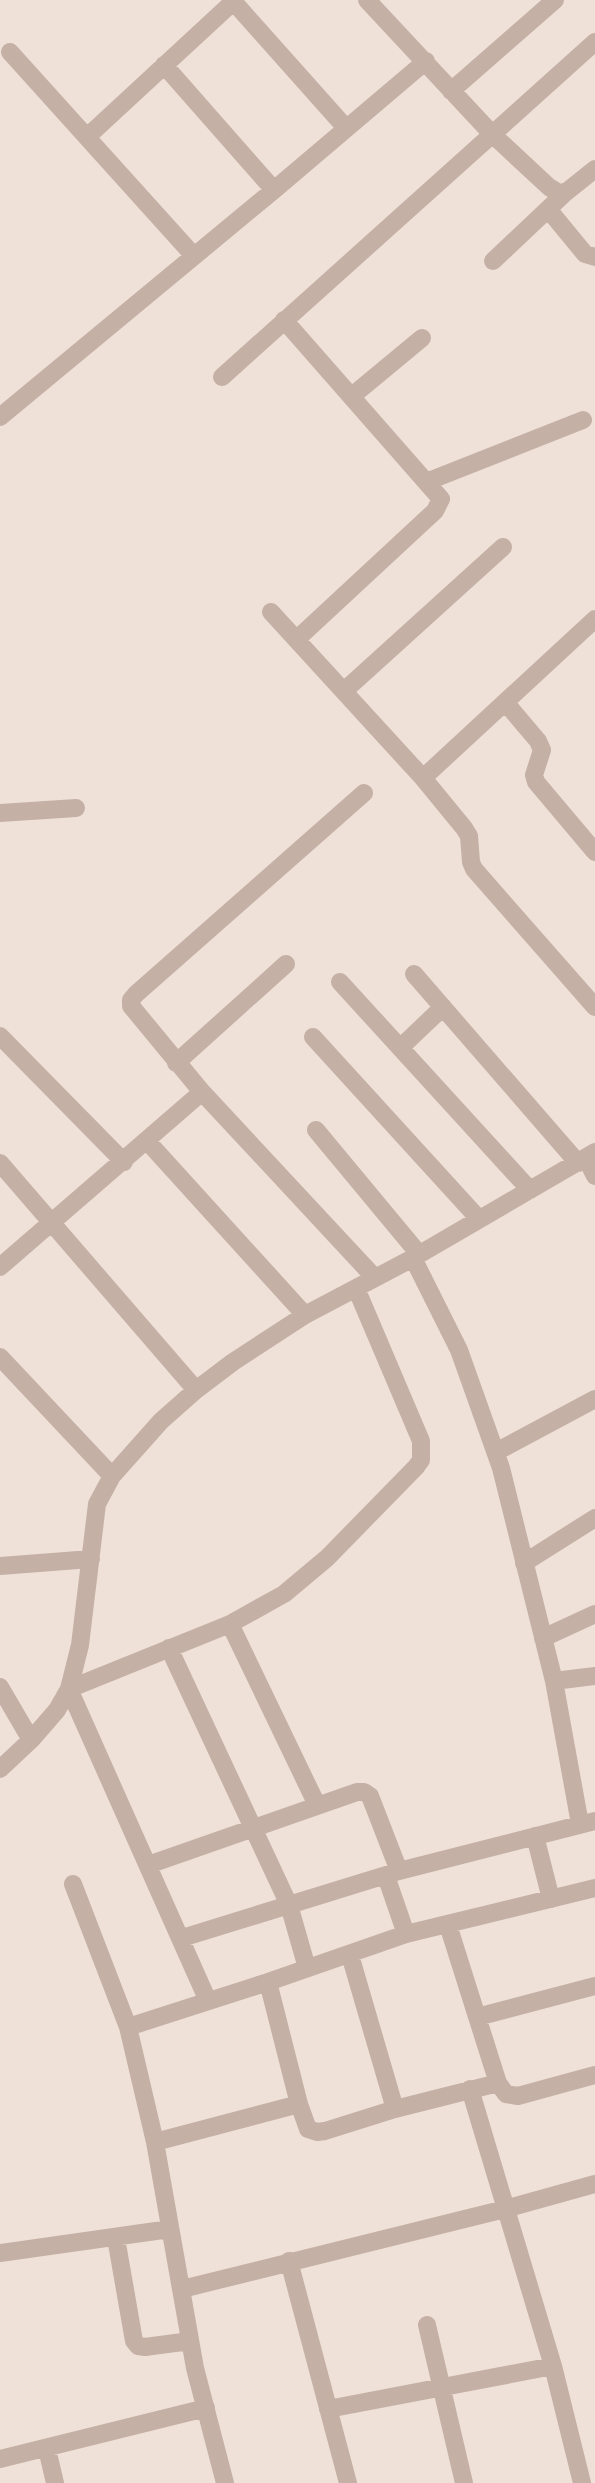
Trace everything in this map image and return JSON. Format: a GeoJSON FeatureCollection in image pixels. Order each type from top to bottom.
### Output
{"type":"FeatureCollection","features":[{"type":"Feature","properties":{"kind":"street"},"geometry":{"type":"LineString","coordinates":[[368,0],[492,134],[549,187],[565,193]]}},
{"type":"Feature","properties":{"kind":"street"},"geometry":{"type":"LineString","coordinates":[[451,91],[555,0]]}},
{"type":"Feature","properties":{"kind":"street"},"geometry":{"type":"LineString","coordinates":[[87,137],[233,1],[346,128]]}},
{"type":"Feature","properties":{"kind":"street"},"geometry":{"type":"LineString","coordinates":[[222,377],[595,41]]}},
{"type":"Feature","properties":{"kind":"street"},"geometry":{"type":"LineString","coordinates":[[10,52],[194,256]]}},
{"type":"Feature","properties":{"kind":"street"},"geometry":{"type":"LineString","coordinates":[[0,418],[426,61]]}},
{"type":"Feature","properties":{"kind":"street"},"geometry":{"type":"LineString","coordinates":[[164,65],[274,190]]}},
{"type":"Feature","properties":{"kind":"street"},"geometry":{"type":"LineString","coordinates":[[493,261],[565,193],[595,169]]}},
{"type":"Feature","properties":{"kind":"street"},"geometry":{"type":"LineString","coordinates":[[548,209],[585,254],[595,257]]}},
{"type":"Feature","properties":{"kind":"street"},"geometry":{"type":"LineString","coordinates":[[284,320],[441,499],[435,511],[297,639]]}},
{"type":"Feature","properties":{"kind":"street"},"geometry":{"type":"LineString","coordinates":[[352,396],[422,338]]}},
{"type":"Feature","properties":{"kind":"street"},"geometry":{"type":"LineString","coordinates":[[426,482],[583,420]]}},
{"type":"Feature","properties":{"kind":"street"},"geometry":{"type":"LineString","coordinates":[[344,691],[503,547]]}},
{"type":"Feature","properties":{"kind":"street"},"geometry":{"type":"LineString","coordinates":[[271,612],[423,778],[469,836],[474,869],[595,1007]]}},
{"type":"Feature","properties":{"kind":"street"},"geometry":{"type":"LineString","coordinates":[[423,778],[595,619]]}},
{"type":"Feature","properties":{"kind":"street"},"geometry":{"type":"LineString","coordinates":[[505,702],[538,741],[542,750],[534,775],[536,782],[595,852]]}},
{"type":"Feature","properties":{"kind":"street"},"geometry":{"type":"LineString","coordinates":[[364,793],[131,1000],[133,1010],[176,1063],[375,1278]]}},
{"type":"Feature","properties":{"kind":"street"},"geometry":{"type":"LineString","coordinates":[[0,813],[76,808]]}},
{"type":"Feature","properties":{"kind":"street"},"geometry":{"type":"LineString","coordinates":[[176,1063],[286,964]]}},
{"type":"Feature","properties":{"kind":"street"},"geometry":{"type":"LineString","coordinates":[[414,974],[586,1157],[595,1177]]}},
{"type":"Feature","properties":{"kind":"street"},"geometry":{"type":"LineString","coordinates":[[340,982],[530,1190]]}},
{"type":"Feature","properties":{"kind":"street"},"geometry":{"type":"LineString","coordinates":[[400,1048],[443,1007]]}},
{"type":"Feature","properties":{"kind":"street"},"geometry":{"type":"LineString","coordinates":[[0,1035],[124,1161]]}},
{"type":"Feature","properties":{"kind":"street"},"geometry":{"type":"LineString","coordinates":[[313,1037],[479,1219]]}},
{"type":"Feature","properties":{"kind":"street"},"geometry":{"type":"LineString","coordinates":[[0,1267],[202,1092]]}},
{"type":"Feature","properties":{"kind":"street"},"geometry":{"type":"LineString","coordinates":[[182,1938],[393,1873],[588,1822],[496,1452],[459,1350],[416,1256],[316,1130]]}},
{"type":"Feature","properties":{"kind":"street"},"geometry":{"type":"LineString","coordinates":[[147,1141],[305,1315]]}},
{"type":"Feature","properties":{"kind":"street"},"geometry":{"type":"LineString","coordinates":[[0,1769],[31,1740],[57,1710],[69,1689],[80,1645],[97,1504],[112,1476],[160,1421],[233,1362],[305,1315],[416,1256],[586,1157]]}},
{"type":"Feature","properties":{"kind":"street"},"geometry":{"type":"LineString","coordinates":[[0,1163],[196,1390]]}},
{"type":"Feature","properties":{"kind":"street"},"geometry":{"type":"LineString","coordinates":[[69,1689],[230,1624],[284,1594],[304,1579],[398,1487],[421,1460],[421,1441],[356,1288]]}},
{"type":"Feature","properties":{"kind":"street"},"geometry":{"type":"LineString","coordinates":[[0,1357],[112,1476]]}},
{"type":"Feature","properties":{"kind":"street"},"geometry":{"type":"LineString","coordinates":[[496,1452],[595,1399]]}},
{"type":"Feature","properties":{"kind":"street"},"geometry":{"type":"LineString","coordinates":[[524,1563],[595,1518]]}},
{"type":"Feature","properties":{"kind":"street"},"geometry":{"type":"LineString","coordinates":[[0,1566],[91,1559]]}},
{"type":"Feature","properties":{"kind":"street"},"geometry":{"type":"LineString","coordinates":[[543,1637],[595,1614]]}},
{"type":"Feature","properties":{"kind":"street"},"geometry":{"type":"LineString","coordinates":[[230,1624],[317,1805]]}},
{"type":"Feature","properties":{"kind":"street"},"geometry":{"type":"LineString","coordinates":[[169,1648],[289,1905],[307,1968]]}},
{"type":"Feature","properties":{"kind":"street"},"geometry":{"type":"LineString","coordinates":[[554,1681],[595,1676]]}},
{"type":"Feature","properties":{"kind":"street"},"geometry":{"type":"LineString","coordinates":[[0,1687],[31,1740]]}},
{"type":"Feature","properties":{"kind":"street"},"geometry":{"type":"LineString","coordinates":[[69,1689],[208,2001]]}},
{"type":"Feature","properties":{"kind":"street"},"geometry":{"type":"LineString","coordinates":[[148,1865],[317,1805],[364,1792],[370,1796],[393,1873],[406,1934]]}},
{"type":"Feature","properties":{"kind":"street"},"geometry":{"type":"LineString","coordinates":[[535,1836],[551,1899]]}},
{"type":"Feature","properties":{"kind":"street"},"geometry":{"type":"LineString","coordinates":[[73,1884],[128,2027],[155,2142],[190,2341],[225,2483]]}},
{"type":"Feature","properties":{"kind":"street"},"geometry":{"type":"LineString","coordinates":[[128,2027],[350,1955],[406,1934],[595,1888]]}},
{"type":"Feature","properties":{"kind":"street"},"geometry":{"type":"LineString","coordinates":[[448,1925],[498,2083],[506,2094],[518,2096],[595,2075]]}},
{"type":"Feature","properties":{"kind":"street"},"geometry":{"type":"LineString","coordinates":[[350,1955],[395,2109]]}},
{"type":"Feature","properties":{"kind":"street"},"geometry":{"type":"LineString","coordinates":[[268,1982],[299,2104],[308,2129],[317,2132],[498,2083]]}},
{"type":"Feature","properties":{"kind":"street"},"geometry":{"type":"LineString","coordinates":[[477,2018],[595,1986]]}},
{"type":"Feature","properties":{"kind":"street"},"geometry":{"type":"LineString","coordinates":[[470,2089],[553,2366],[582,2483]]}},
{"type":"Feature","properties":{"kind":"street"},"geometry":{"type":"LineString","coordinates":[[155,2142],[299,2104]]}},
{"type":"Feature","properties":{"kind":"street"},"geometry":{"type":"LineString","coordinates":[[182,2289],[595,2184]]}},
{"type":"Feature","properties":{"kind":"street"},"geometry":{"type":"LineString","coordinates":[[0,2253],[170,2229]]}},
{"type":"Feature","properties":{"kind":"street"},"geometry":{"type":"LineString","coordinates":[[116,2238],[134,2341],[138,2346],[145,2347],[190,2341]]}},
{"type":"Feature","properties":{"kind":"street"},"geometry":{"type":"LineString","coordinates":[[289,2261],[348,2483]]}},
{"type":"Feature","properties":{"kind":"street"},"geometry":{"type":"LineString","coordinates":[[427,2325],[464,2483]]}},
{"type":"Feature","properties":{"kind":"street"},"geometry":{"type":"LineString","coordinates":[[328,2409],[553,2366]]}},
{"type":"Feature","properties":{"kind":"street"},"geometry":{"type":"LineString","coordinates":[[0,2459],[206,2408]]}},
{"type":"Feature","properties":{"kind":"street"},"geometry":{"type":"LineString","coordinates":[[47,2449],[55,2483]]}}]}
